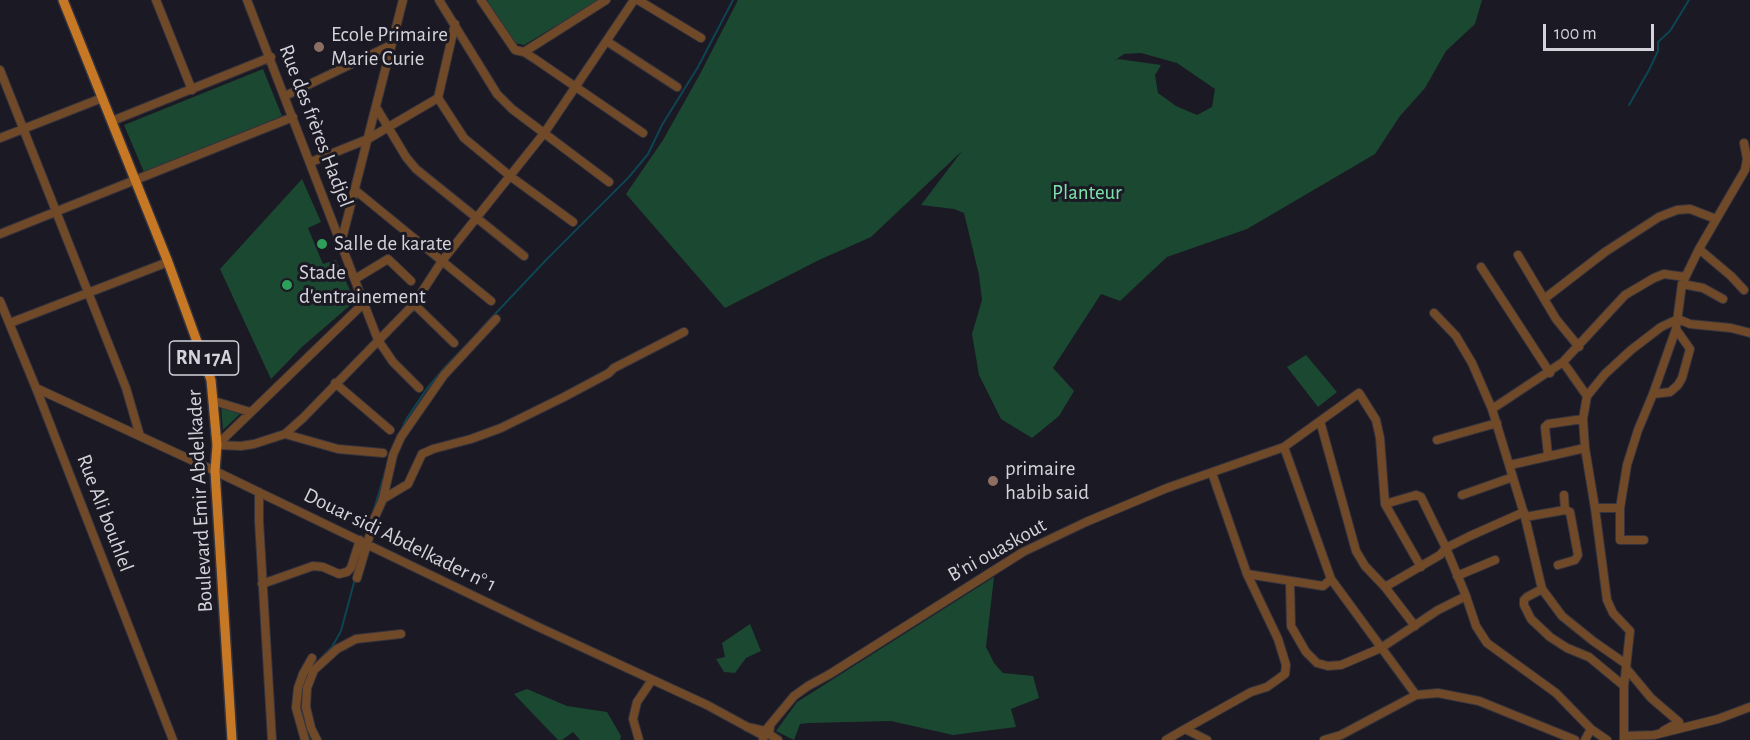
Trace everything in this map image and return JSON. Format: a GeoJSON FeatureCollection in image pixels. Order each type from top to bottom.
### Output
{"type":"FeatureCollection","features":[{"type":"Feature","properties":{"kind":"main road","name":"Boulevard Emir Abdelkader"},"geometry":{"type":"LineString","coordinates":[[63,0],[136,180],[207,367],[214,401],[217,445],[215,471],[232,740]]}},
{"type":"Feature","properties":{"kind":"street"},"geometry":{"type":"LineString","coordinates":[[156,0],[192,90]]}},
{"type":"Feature","properties":{"kind":"street","name":"Rue des frères Hadjel"},"geometry":{"type":"LineString","coordinates":[[247,0],[271,57],[378,340],[393,362],[419,388]]}},
{"type":"Feature","properties":{"kind":"street"},"geometry":{"type":"LineString","coordinates":[[341,243],[402,0]]}},
{"type":"Feature","properties":{"kind":"street"},"geometry":{"type":"LineString","coordinates":[[439,0],[497,94],[512,109],[609,182]]}},
{"type":"Feature","properties":{"kind":"street"},"geometry":{"type":"LineString","coordinates":[[481,0],[515,50],[524,52],[643,134]]}},
{"type":"Feature","properties":{"kind":"street"},"geometry":{"type":"LineString","coordinates":[[524,52],[606,0]]}},
{"type":"Feature","properties":{"kind":"street"},"geometry":{"type":"LineString","coordinates":[[217,445],[254,444],[285,434],[414,304],[442,261],[577,87],[636,0],[701,38]]}},
{"type":"Feature","properties":{"kind":"street"},"geometry":{"type":"LineString","coordinates":[[310,162],[368,139],[438,98],[455,24]]}},
{"type":"Feature","properties":{"kind":"street"},"geometry":{"type":"LineString","coordinates":[[608,42],[677,87]]}},
{"type":"Feature","properties":{"kind":"street"},"geometry":{"type":"LineString","coordinates":[[285,96],[391,45]]}},
{"type":"Feature","properties":{"kind":"street"},"geometry":{"type":"LineString","coordinates":[[112,121],[271,57]]}},
{"type":"Feature","properties":{"kind":"street"},"geometry":{"type":"LineString","coordinates":[[0,70],[126,388],[140,436]]}},
{"type":"Feature","properties":{"kind":"street"},"geometry":{"type":"LineString","coordinates":[[0,138],[102,98]]}},
{"type":"Feature","properties":{"kind":"street"},"geometry":{"type":"LineString","coordinates":[[438,98],[465,138],[510,176],[573,222]]}},
{"type":"Feature","properties":{"kind":"street"},"geometry":{"type":"LineString","coordinates":[[376,107],[390,127],[405,157],[416,169],[524,256]]}},
{"type":"Feature","properties":{"kind":"street"},"geometry":{"type":"LineString","coordinates":[[0,234],[293,117]]}},
{"type":"Feature","properties":{"kind":"street"},"geometry":{"type":"LineString","coordinates":[[1644,540],[1620,540],[1620,508],[1627,465],[1676,329],[1683,281],[1745,170],[1747,159],[1744,143]]}},
{"type":"Feature","properties":{"kind":"street"},"geometry":{"type":"LineString","coordinates":[[355,190],[491,301]]}},
{"type":"Feature","properties":{"kind":"street"},"geometry":{"type":"LineString","coordinates":[[1544,298],[1605,252],[1659,217],[1677,210],[1690,209],[1716,219]]}},
{"type":"Feature","properties":{"kind":"street"},"geometry":{"type":"LineString","coordinates":[[1699,249],[1744,290]]}},
{"type":"Feature","properties":{"kind":"street"},"geometry":{"type":"LineString","coordinates":[[1518,255],[1556,319],[1579,347]]}},
{"type":"Feature","properties":{"kind":"street"},"geometry":{"type":"LineString","coordinates":[[355,279],[388,259],[411,281]]}},
{"type":"Feature","properties":{"kind":"street"},"geometry":{"type":"LineString","coordinates":[[10,323],[168,262]]}},
{"type":"Feature","properties":{"kind":"street"},"geometry":{"type":"LineString","coordinates":[[1481,267],[1550,373]]}},
{"type":"Feature","properties":{"kind":"street"},"geometry":{"type":"LineString","coordinates":[[1492,409],[1550,373],[1579,347],[1625,296],[1641,284],[1664,274],[1703,288],[1723,299]]}},
{"type":"Feature","properties":{"kind":"street","name":"Rue Ali bouhlel"},"geometry":{"type":"LineString","coordinates":[[0,301],[173,740]]}},
{"type":"Feature","properties":{"kind":"street"},"geometry":{"type":"LineString","coordinates":[[217,445],[364,303]]}},
{"type":"Feature","properties":{"kind":"street"},"geometry":{"type":"LineString","coordinates":[[414,304],[454,343]]}},
{"type":"Feature","properties":{"kind":"street"},"geometry":{"type":"LineString","coordinates":[[1434,313],[1456,336],[1472,363],[1492,409],[1525,515],[1542,589],[1562,616],[1626,666],[1651,698],[1679,722],[1654,735]]}},
{"type":"Feature","properties":{"kind":"street"},"geometry":{"type":"LineString","coordinates":[[262,584],[313,567],[323,567],[339,574],[351,568],[383,499],[393,454],[401,437],[444,375],[496,319]]}},
{"type":"Feature","properties":{"kind":"street"},"geometry":{"type":"LineString","coordinates":[[1750,333],[1731,328],[1690,324],[1677,319],[1661,327],[1605,374],[1587,396],[1583,419],[1606,600],[1613,613],[1630,631],[1624,686],[1624,738],[1654,735],[1718,720],[1750,707]]}},
{"type":"Feature","properties":{"kind":"street"},"geometry":{"type":"LineString","coordinates":[[1653,394],[1670,392],[1682,378],[1690,349],[1676,329]]}},
{"type":"Feature","properties":{"kind":"street"},"geometry":{"type":"LineString","coordinates":[[383,499],[408,484],[422,454],[501,428],[564,397],[684,332]]}},
{"type":"Feature","properties":{"kind":"street"},"geometry":{"type":"LineString","coordinates":[[1563,362],[1587,396]]}},
{"type":"Feature","properties":{"kind":"street"},"geometry":{"type":"LineString","coordinates":[[335,383],[390,430]]}},
{"type":"Feature","properties":{"kind":"street","name":"Douar sidi Abdelkader n° 1"},"geometry":{"type":"LineString","coordinates":[[36,388],[769,736]]}},
{"type":"Feature","properties":{"kind":"street","name":"B'ni ouaskout"},"geometry":{"type":"LineString","coordinates":[[769,736],[794,696],[1005,562],[1086,522],[1167,488],[1284,447],[1359,393],[1376,420],[1380,438],[1385,504]]}},
{"type":"Feature","properties":{"kind":"street"},"geometry":{"type":"LineString","coordinates":[[214,401],[250,412]]}},
{"type":"Feature","properties":{"kind":"street"},"geometry":{"type":"LineString","coordinates":[[1548,455],[1545,427],[1548,424],[1583,419]]}},
{"type":"Feature","properties":{"kind":"street"},"geometry":{"type":"LineString","coordinates":[[1320,421],[1356,550],[1365,567],[1385,587],[1415,626]]}},
{"type":"Feature","properties":{"kind":"street"},"geometry":{"type":"LineString","coordinates":[[1437,440],[1497,423]]}},
{"type":"Feature","properties":{"kind":"street"},"geometry":{"type":"LineString","coordinates":[[285,434],[338,449],[383,453]]}},
{"type":"Feature","properties":{"kind":"street"},"geometry":{"type":"LineString","coordinates":[[1284,447],[1331,579],[1416,695]]}},
{"type":"Feature","properties":{"kind":"street"},"geometry":{"type":"LineString","coordinates":[[1510,465],[1585,448]]}},
{"type":"Feature","properties":{"kind":"street"},"geometry":{"type":"LineString","coordinates":[[1166,740],[1251,692],[1267,687],[1285,674],[1287,665],[1278,639],[1247,574],[1212,473]]}},
{"type":"Feature","properties":{"kind":"street"},"geometry":{"type":"LineString","coordinates":[[1462,495],[1513,477]]}},
{"type":"Feature","properties":{"kind":"street"},"geometry":{"type":"LineString","coordinates":[[259,492],[262,584],[272,740]]}},
{"type":"Feature","properties":{"kind":"street"},"geometry":{"type":"LineString","coordinates":[[1421,567],[1385,504],[1416,495],[1421,497],[1446,548],[1476,626],[1487,643],[1556,693],[1591,729],[1606,740]]}},
{"type":"Feature","properties":{"kind":"street"},"geometry":{"type":"LineString","coordinates":[[1564,495],[1565,510]]}},
{"type":"Feature","properties":{"kind":"street"},"geometry":{"type":"LineString","coordinates":[[1595,508],[1620,508]]}},
{"type":"Feature","properties":{"kind":"street"},"geometry":{"type":"LineString","coordinates":[[1385,587],[1440,555],[1446,548],[1470,536],[1525,515],[1565,510],[1572,515],[1578,555],[1575,560],[1558,564]]}},
{"type":"Feature","properties":{"kind":"street"},"geometry":{"type":"LineString","coordinates":[[357,578],[364,542]]}},
{"type":"Feature","properties":{"kind":"street"},"geometry":{"type":"LineString","coordinates":[[1457,576],[1495,560]]}},
{"type":"Feature","properties":{"kind":"street"},"geometry":{"type":"LineString","coordinates":[[1247,574],[1290,583],[1323,586],[1331,579]]}},
{"type":"Feature","properties":{"kind":"street"},"geometry":{"type":"LineString","coordinates":[[1290,583],[1291,626],[1306,652],[1317,663],[1328,666],[1341,664],[1381,648],[1438,610],[1466,596]]}},
{"type":"Feature","properties":{"kind":"street"},"geometry":{"type":"LineString","coordinates":[[1542,589],[1524,600],[1531,619],[1550,637],[1567,648],[1589,657],[1624,686]]}},
{"type":"Feature","properties":{"kind":"street"},"geometry":{"type":"LineString","coordinates":[[317,740],[311,728],[306,707],[307,688],[314,670],[337,649],[356,639],[402,634]]}},
{"type":"Feature","properties":{"kind":"street"},"geometry":{"type":"LineString","coordinates":[[305,740],[296,708],[303,674],[312,658]]}},
{"type":"Feature","properties":{"kind":"street"},"geometry":{"type":"LineString","coordinates":[[639,740],[633,719],[637,702],[652,680]]}},
{"type":"Feature","properties":{"kind":"street"},"geometry":{"type":"LineString","coordinates":[[1324,740],[1338,738],[1416,695],[1438,693],[1479,701],[1575,740]]}},
{"type":"Feature","properties":{"kind":"street"},"geometry":{"type":"LineString","coordinates":[[1185,729],[1205,740]]}},
{"type":"Feature","properties":{"kind":"street"},"geometry":{"type":"LineString","coordinates":[[1585,740],[1591,729]]}},
{"type":"Feature","properties":{"kind":"green space"},"geometry":{"type":"Polygon","coordinates":[[[487,0],[599,0],[524,45],[515,43],[496,18],[487,0]]]}},
{"type":"Feature","properties":{"kind":"green space","name":"Planteur"},"geometry":{"type":"Polygon","coordinates":[[[738,0],[1482,0],[1475,24],[1446,51],[1425,88],[1400,116],[1375,154],[1247,229],[1167,257],[1120,301],[1101,294],[1053,368],[1074,391],[1059,416],[1032,438],[1001,419],[979,375],[972,334],[982,300],[979,275],[964,213],[954,209],[921,205],[962,151],[871,237],[819,260],[725,308],[626,194],[663,140],[738,0]],[[1141,53],[1124,54],[1114,61],[1118,59],[1161,65],[1155,75],[1158,93],[1176,106],[1197,115],[1212,107],[1215,89],[1177,63],[1141,53]]]}},
{"type":"Feature","properties":{"kind":"green space"},"geometry":{"type":"Polygon","coordinates":[[[263,69],[282,116],[144,172],[124,125],[263,69]]]}},
{"type":"Feature","properties":{"kind":"green space","name":"Stade d'entrainement"},"geometry":{"type":"Polygon","coordinates":[[[302,179],[321,222],[308,228],[323,264],[336,260],[355,301],[302,347],[271,379],[220,269],[302,179]]]}},
{"type":"Feature","properties":{"kind":"green space"},"geometry":{"type":"Polygon","coordinates":[[[1306,355],[1337,392],[1318,407],[1287,367],[1306,355]]]}},
{"type":"Feature","properties":{"kind":"green space"},"geometry":{"type":"Polygon","coordinates":[[[221,407],[240,414],[223,430],[221,407]]]}},
{"type":"Feature","properties":{"kind":"green space"},"geometry":{"type":"Polygon","coordinates":[[[994,577],[986,647],[994,663],[1003,673],[1033,676],[1039,698],[1011,709],[1016,727],[953,735],[891,721],[809,723],[800,724],[794,740],[776,731],[797,702],[994,577]]]}},
{"type":"Feature","properties":{"kind":"green space"},"geometry":{"type":"Polygon","coordinates":[[[750,624],[761,651],[746,658],[735,673],[724,672],[716,659],[725,657],[722,643],[750,624]]]}},
{"type":"Feature","properties":{"kind":"green space"},"geometry":{"type":"Polygon","coordinates":[[[527,689],[567,706],[607,712],[621,736],[620,740],[580,740],[573,732],[562,740],[558,740],[514,694],[527,689]]]}},
{"type":"Feature","properties":{"kind":"waterway"},"geometry":{"type":"LineString","coordinates":[[480,330],[629,177],[648,154],[733,0]]}},
{"type":"Feature","properties":{"kind":"waterway"},"geometry":{"type":"LineString","coordinates":[[1629,105],[1658,51],[1658,42],[1670,31],[1689,0]]}},
{"type":"Feature","properties":{"kind":"waterway"},"geometry":{"type":"LineString","coordinates":[[393,447],[407,418],[426,390],[477,334]]}},
{"type":"Feature","properties":{"kind":"waterway"},"geometry":{"type":"LineString","coordinates":[[373,513],[386,469]]}},
{"type":"Feature","properties":{"kind":"waterway"},"geometry":{"type":"LineString","coordinates":[[317,662],[332,647],[341,631],[355,579]]}},
{"type":"Feature","properties":{"kind":"waterway"},"geometry":{"type":"LineString","coordinates":[[310,671],[303,685],[300,700],[301,713],[310,740]]}},
{"type":"Feature","properties":{"kind":"place","name":"Ecole Primaire Marie Curie"},"geometry":{"type":"Point","coordinates":[319,47]}},
{"type":"Feature","properties":{"kind":"place","name":"Salle de karate"},"geometry":{"type":"Point","coordinates":[322,244]}},
{"type":"Feature","properties":{"kind":"place","name":"Stade d'entrainement"},"geometry":{"type":"Point","coordinates":[287,285]}},
{"type":"Feature","properties":{"kind":"place","name":"primaire habib said"},"geometry":{"type":"Point","coordinates":[993,481]}}]}
